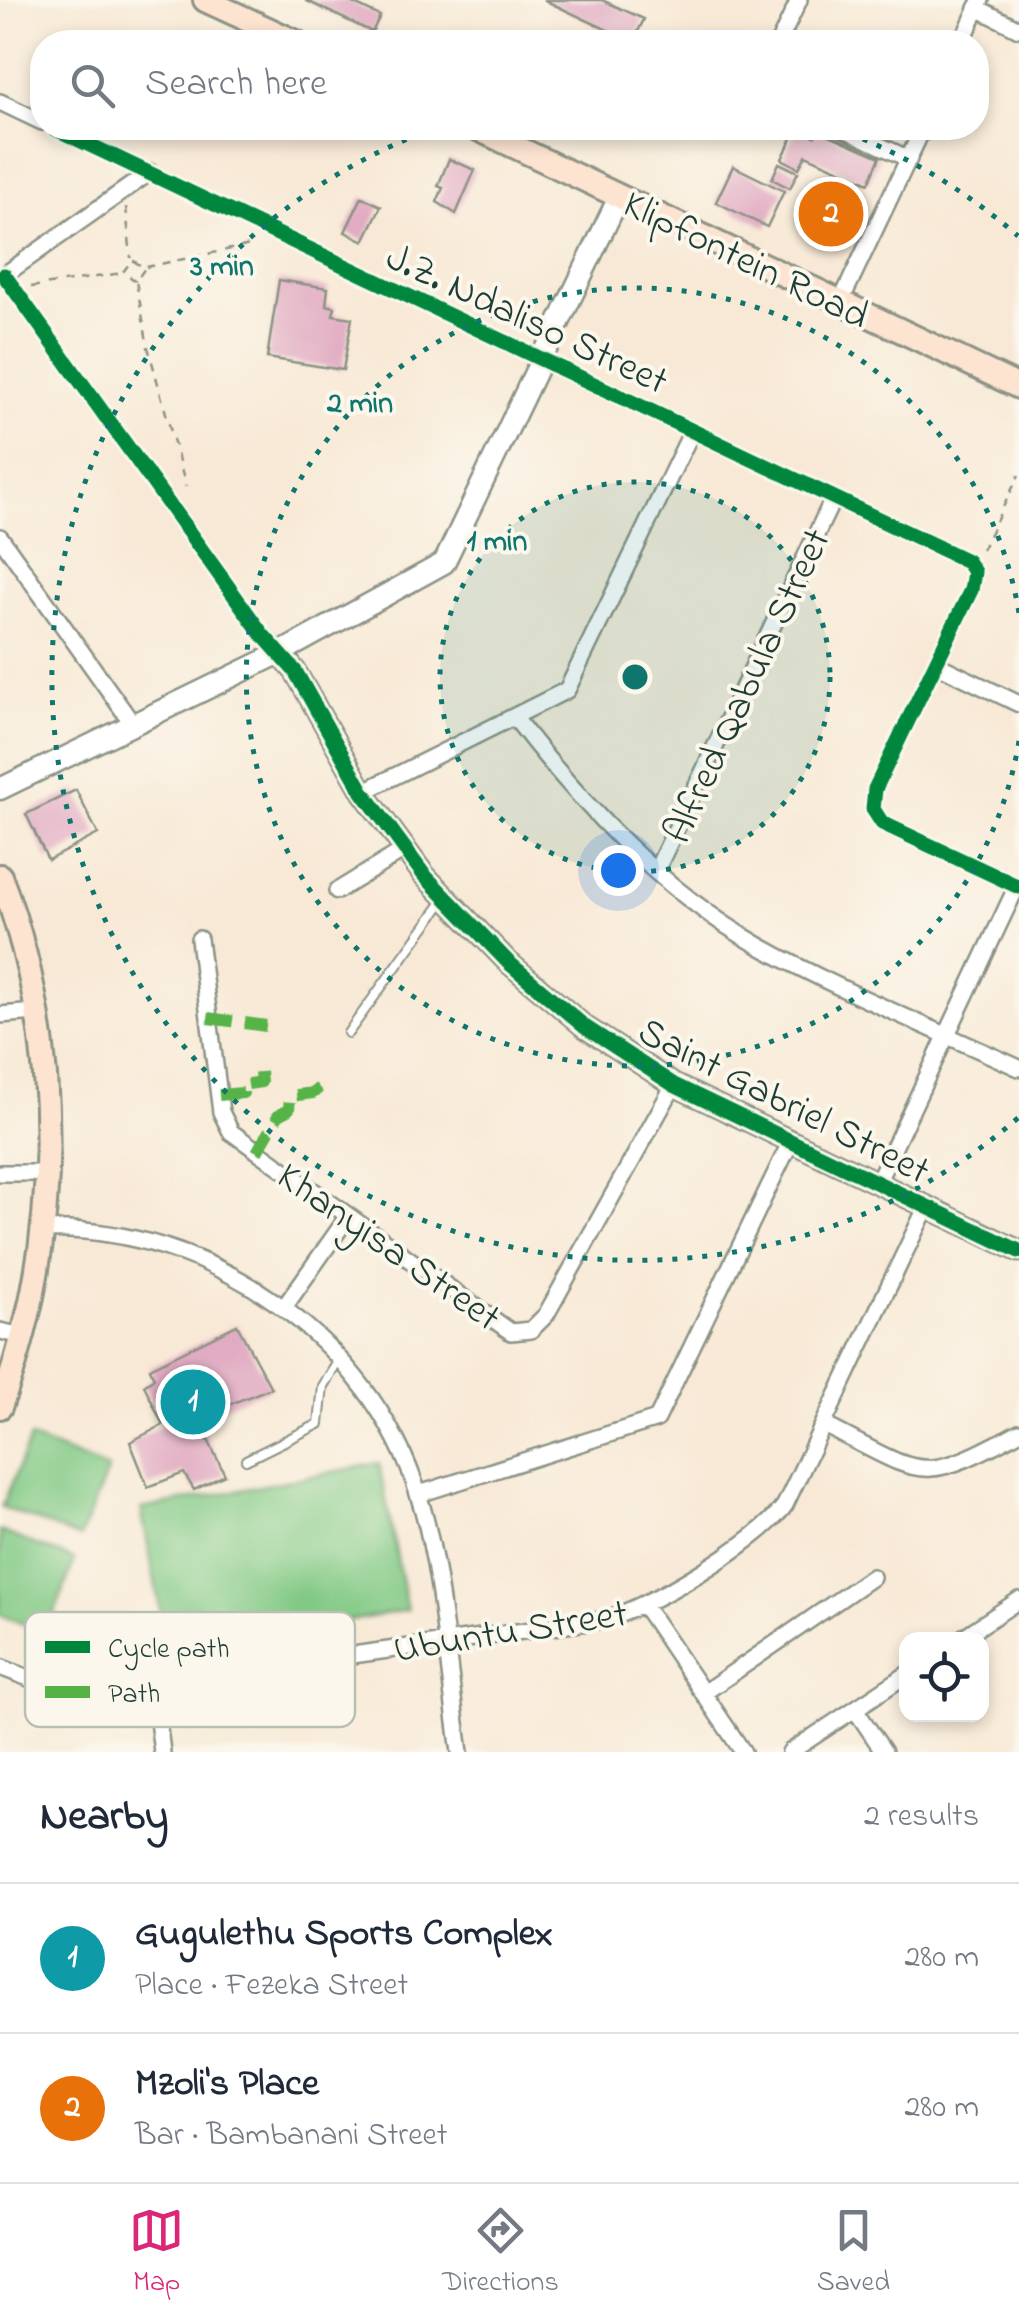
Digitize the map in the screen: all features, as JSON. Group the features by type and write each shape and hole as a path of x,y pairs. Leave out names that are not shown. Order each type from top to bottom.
{"main road":[{"path":"206,0 270,30"},
{"name":"Klipfontein Road","path":"501,140 1019,387"},
{"path":"0,876 36,1012 46,1092 42,1230 12,1334 0,1407"}],"street":[{"path":"784,30 798,0"},
{"path":"967,30 979,4 1019,28"},
{"path":"0,102 30,116"},
{"name":"J.Z. Ndaliso Street","path":"80,140 962,558 972,567 971,590 936,664"},
{"path":"868,140 908,159"},
{"path":"840,303 917,140"},
{"path":"150,172 2,276 262,634 280,653"},
{"path":"0,790 280,653 444,563 619,197"},
{"path":"363,792 557,698 572,685 692,431"},
{"name":"Alfred Qabula Street","path":"656,870 834,499"},
{"path":"0,537 132,724"},
{"name":"Saint Gabriel Street","path":"280,653 296,671 363,792 404,850 445,899 508,962 585,1027 674,1086 1019,1251"},
{"path":"878,1183 1018,886 882,822 875,814 875,789 936,664 1019,704"},
{"path":"515,718 570,788 656,870 756,944 1019,1068"},
{"path":"336,891 404,850"},
{"name":"Khanyisa Street","path":"199,939 224,1122 231,1132 512,1332 532,1330 546,1314 674,1086"},
{"path":"0,1015 36,1012"},
{"path":"419,1494 658,1419 790,1143"},
{"path":"0,1173 46,1173"},
{"name":"Ubuntu Street","path":"355,1655 602,1620 646,1607 778,1514 926,1208"},
{"path":"285,1306 347,1218"},
{"path":"42,1230 80,1231 187,1255 285,1306 339,1360 387,1426 419,1494 460,1752"},
{"path":"824,1424 900,1463 927,1471 959,1464 1019,1432"},
{"path":"705,1692 872,1577"},
{"path":"972,1632 1019,1600"},
{"path":"646,1607 743,1752"},
{"name":"Ubuntu Street","path":"0,1667 25,1676"},
{"path":"790,1752 899,1680"},
{"path":"855,1709 884,1752"},
{"path":"159,1727 162,1752"}],"lane":[{"path":"348,1033 445,899"},
{"path":"246,1460 319,1424 323,1386 339,1360"}],"path":[{"path":"124,272 132,260 125,201"},
{"path":"186,486 148,347 136,281 144,268 258,243 261,237"},
{"path":"132,260 144,268"},
{"path":"25,288 124,272 136,281"},
{"path":"982,550 1019,475"}],"green space":[{"path":"30,1438 108,1469 80,1538 2,1507"},
{"path":"379,1463 407,1610 355,1620 355,1612 161,1612 141,1509"},
{"path":"0,1531 75,1560 55,1612 25,1612 25,1625 0,1615"}],"building":[{"path":"305,0 346,0 380,16 373,30"},
{"path":"544,0 602,0 644,19 639,30 608,30"},
{"path":"791,140 841,140 880,157 869,183 806,155 799,168 782,159"},
{"path":"449,159 475,170 456,214 437,202 443,188 438,186"},
{"path":"779,163 798,172 790,188 772,179"},
{"path":"733,166 784,191 767,227 716,202"},
{"path":"362,197 381,206 364,241 345,232"},
{"path":"279,280 328,288 326,305 335,307 333,315 352,318 343,370 267,358"},
{"path":"76,790 98,834 48,860 26,814"},
{"path":"237,1325 271,1388 197,1417 225,1475 194,1490 184,1473 148,1487 130,1442 163,1425 144,1385 154,1378 150,1368"}],"marked path":[{"path":"208,1018 266,1026"},
{"path":"219,1095 243,1093 243,1085 261,1082 260,1072"},
{"path":"257,1152 278,1116 289,1109 290,1096 313,1093 327,1081"}],"cycle path":[{"path":"79,140 967,561 974,572 971,590 875,789 873,809 882,823 1019,887"},
{"path":"4,275 262,634 295,671 363,792 424,875 508,962 585,1027 674,1085 1019,1251"}],"place":[{"name":"Mzoli's Place","path":"831,214"},
{"name":"Gugulethu Sports Complex","path":"193,1402"}]}
